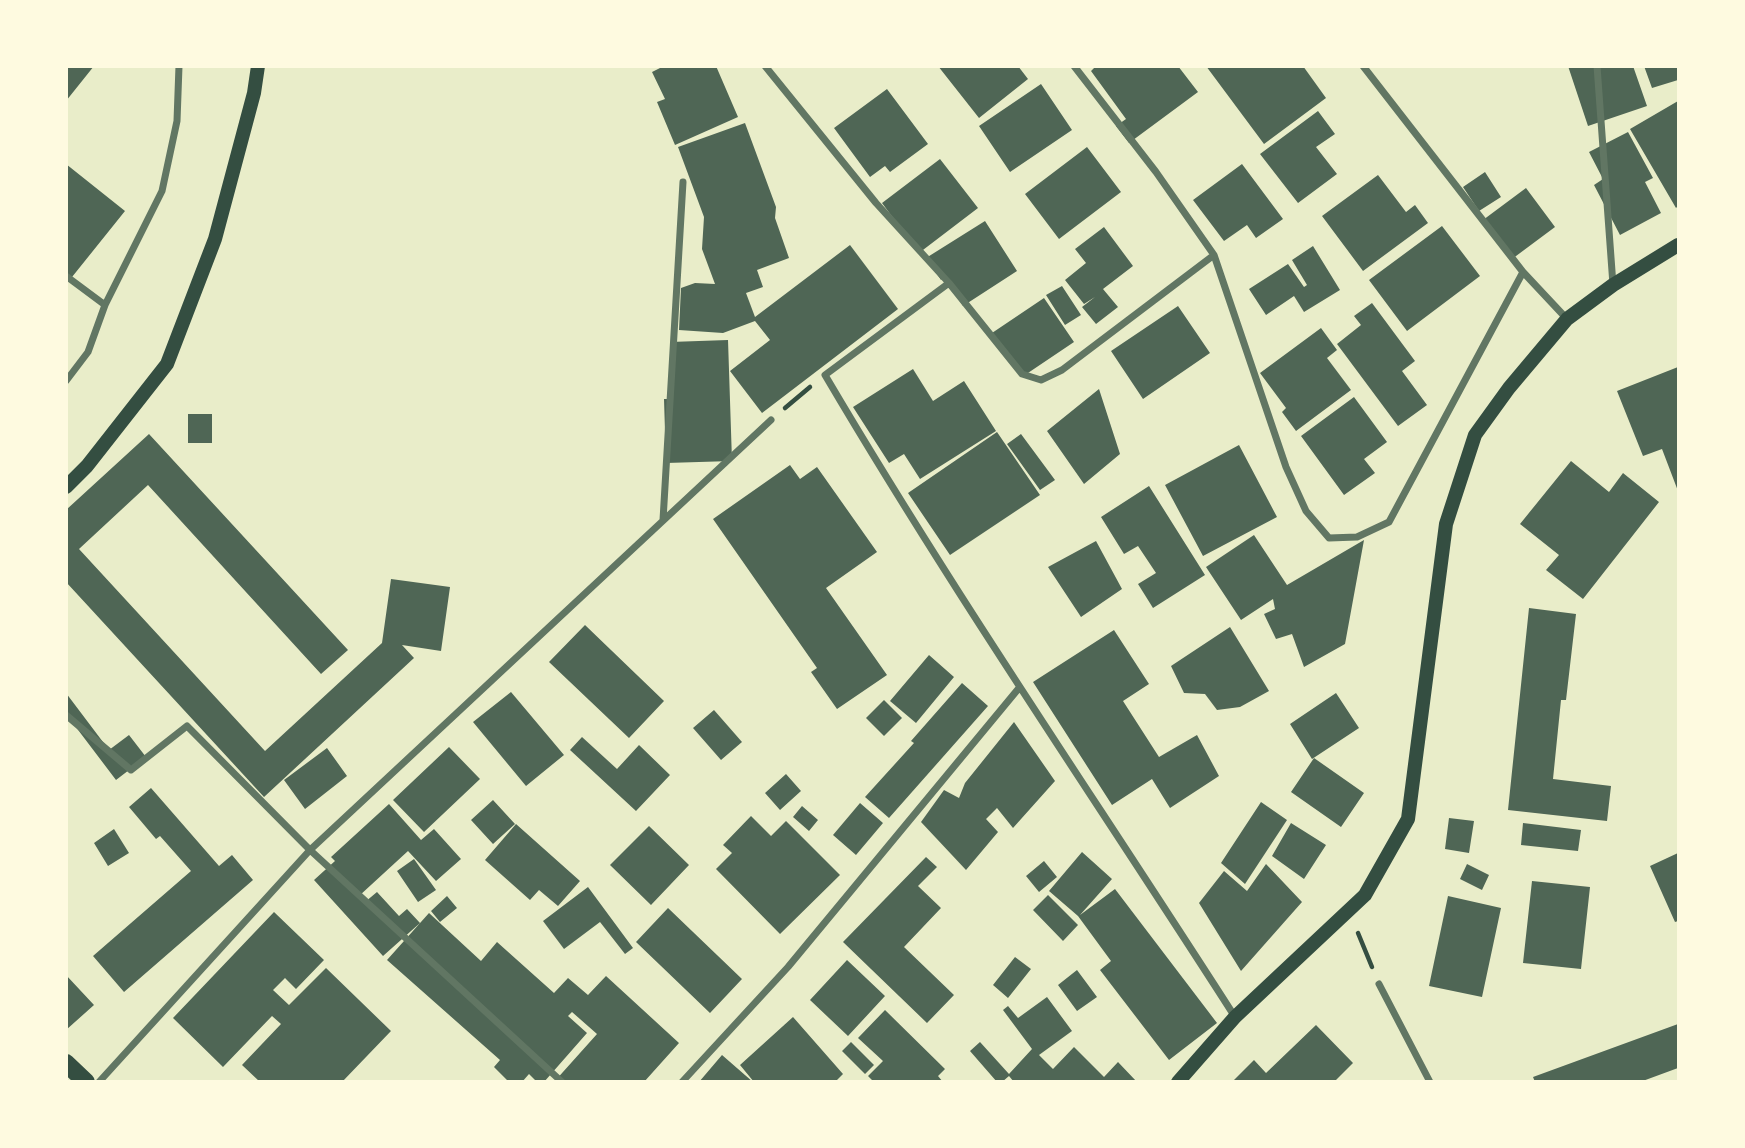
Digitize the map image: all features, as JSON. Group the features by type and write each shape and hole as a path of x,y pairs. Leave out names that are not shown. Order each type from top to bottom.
{"main road":[{"path":"66,486 87,466 167,365 215,239 254,93 258,66"},
{"path":"1178,1082 1235,1017 1364,895 1408,819 1446,524 1475,435 1567,319 1613,285 1678,245"},
{"path":"66,1063 86,1082"}],"street":[{"path":"66,381 89,352 105,304 162,191 177,121 179,66"},
{"path":"765,66 876,203 949,284 1022,374 1041,380 1062,370 1214,255"},
{"path":"1074,66 1156,172 1214,255 1286,467 1306,511 1329,538 1357,537 1389,522 1523,272"},
{"path":"1363,66 1523,272 1567,319"},
{"path":"1597,66 1613,285"},
{"path":"663,520 683,182"},
{"path":"66,276 105,304"},
{"path":"949,284 825,375 1019,688 1086,785 1235,1017"},
{"path":"99,1082 310,850 771,420"},
{"path":"682,1082 788,967 1019,688"},
{"path":"66,715 131,770 187,726 310,850 562,1082"},
{"path":"1379,984 1430,1082"}],"path":[{"path":"771,420 825,375"},
{"path":"1349,911 1379,984"}],"building":[{"path":"66,66 94,66 66,101"},
{"path":"664,66 716,66 738,117 675,145 657,102 665,99 652,72"},
{"path":"938,66 1018,66 1028,79 979,118"},
{"path":"1096,66 1178,66 1198,92 1129,143 1116,126 1126,119 1091,71"},
{"path":"1206,66 1303,66 1326,98 1264,144"},
{"path":"1568,66 1633,66 1647,106 1588,126"},
{"path":"1644,66 1678,66 1678,80 1652,88"},
{"path":"1041,84 1072,130 1010,172 979,126"},
{"path":"887,89 928,144 890,172 885,166 870,177 834,128"},
{"path":"1678,101 1678,206 1676,208 1630,129"},
{"path":"1318,111 1335,134 1316,147 1337,174 1298,203 1260,154"},
{"path":"745,123 776,207 775,218 789,258 757,270 763,287 746,293 755,317 850,245 898,309 762,413 730,371 770,340 755,321 723,333 679,330 681,288 695,283 715,284 702,249 704,217 678,147"},
{"path":"1628,132 1653,178 1645,182 1661,213 1620,235 1594,185 1603,179 1589,152"},
{"path":"1087,147 1121,192 1059,239 1025,194"},
{"path":"940,159 978,208 919,253 882,203"},
{"path":"66,164 125,211 68,282 66,281"},
{"path":"1242,164 1283,219 1256,238 1247,225 1224,241 1193,200"},
{"path":"1485,172 1501,197 1479,211 1463,187"},
{"path":"1378,175 1406,212 1415,205 1428,223 1363,271 1322,216"},
{"path":"1526,188 1555,227 1512,259 1483,220"},
{"path":"985,221 1017,271 963,306 944,277 941,280 926,258"},
{"path":"1442,226 1480,276 1407,331 1369,280"},
{"path":"1104,227 1133,266 1103,289 1118,307 1096,324 1082,307 1095,297 1084,304 1065,280 1086,263 1075,249"},
{"path":"1313,246 1340,290 1304,312 1294,296 1266,315 1249,289 1288,264 1304,287 1307,285 1292,260"},
{"path":"1062,286 1081,315 1065,325 1046,295"},
{"path":"1044,298 1074,342 1022,377 992,333"},
{"path":"1372,303 1415,361 1402,371 1427,405 1398,426 1337,344 1361,325 1354,316"},
{"path":"1178,306 1210,353 1143,399 1111,351"},
{"path":"1321,328 1337,350 1327,358 1351,390 1296,431 1282,412 1286,408 1260,373"},
{"path":"728,340 732,461 666,463 664,399 672,399 670,342"},
{"path":"1678,367 1678,491 1662,449 1643,456 1617,391"},
{"path":"913,369 933,401 964,381 996,431 920,479 904,454 889,463 853,407"},
{"path":"1099,389 1120,454 1084,484 1047,431"},
{"path":"1354,397 1387,442 1364,459 1375,473 1344,495 1301,436"},
{"path":"188,414 212,414 212,443 188,443"},
{"path":"997,432 1040,495 950,555 908,493"},
{"path":"149,434 348,650 321,674 148,485 79,549 265,751 382,643 391,579 450,587 441,651 402,645 414,658 264,797 66,582 66,510"},
{"path":"1021,434 1055,480 1040,490 1007,444"},
{"path":"1239,445 1277,517 1203,556 1165,485"},
{"path":"1571,461 1609,492 1623,473 1659,502 1583,599 1546,570 1559,555 1520,524"},
{"path":"790,465 800,479 817,467 877,552 826,588 887,675 837,709 811,672 817,668 713,519"},
{"path":"1149,486 1205,575 1153,608 1138,584 1156,573 1138,546 1124,554 1101,517"},
{"path":"1254,535 1287,585 1364,540 1345,644 1304,667 1292,634 1276,639 1264,614 1275,609 1273,599 1241,620 1206,567"},
{"path":"1096,541 1122,589 1081,617 1048,567"},
{"path":"1529,608 1576,614 1566,700 1561,700 1553,779 1611,786 1607,821 1508,810"},
{"path":"585,625 664,701 629,738 549,662"},
{"path":"1230,627 1269,691 1240,707 1217,710 1205,694 1184,693 1171,666"},
{"path":"1114,630 1149,684 1123,701 1159,757 1197,735 1219,776 1170,808 1152,779 1112,805 1033,682"},
{"path":"929,655 954,677 916,723 890,701"},
{"path":"962,683 988,706 889,818 865,797 914,743 911,741"},
{"path":"511,692 564,755 526,786 473,722"},
{"path":"66,693 109,750 129,735 146,757 116,780 66,714"},
{"path":"1336,693 1359,728 1312,759 1290,724"},
{"path":"884,700 902,718 884,736 866,718"},
{"path":"714,710 742,742 721,760 693,728"},
{"path":"1014,722 1055,781 1013,828 997,808 986,819 998,832 966,870 921,822 944,790 959,798 965,783"},
{"path":"582,737 617,769 639,745 670,775 636,811 570,750"},
{"path":"449,747 480,779 424,832 393,800"},
{"path":"327,748 347,776 305,809 284,780"},
{"path":"1314,758 1364,793 1341,827 1291,792"},
{"path":"786,774 801,791 780,810 765,793"},
{"path":"151,788 219,866 232,855 253,880 124,992 93,956 191,871 160,836 156,839 129,807"},
{"path":"493,800 515,824 493,844 471,820"},
{"path":"1261,802 1287,820 1245,884 1221,863"},
{"path":"860,803 883,823 856,855 833,835"},
{"path":"389,804 421,840 434,829 461,859 436,881 408,851 359,896 365,902 377,892 399,916 407,909 420,923 383,956 314,880 335,861 331,857"},
{"path":"802,806 818,820 809,831 793,817"},
{"path":"751,816 771,836 786,821 840,875 780,934 716,869 732,853 723,845"},
{"path":"1449,818 1474,821 1469,853 1445,849"},
{"path":"1291,823 1326,845 1304,879 1272,856"},
{"path":"1523,823 1581,830 1578,851 1521,845"},
{"path":"516,824 580,881 558,906 539,890 530,900 485,860"},
{"path":"649,826 689,865 651,905 610,865"},
{"path":"114,829 129,853 108,866 94,843"},
{"path":"1082,852 1112,879 1080,915 1115,889 1217,1023 1169,1060 1100,970 1111,961 1078,916 1049,891"},
{"path":"1678,853 1678,921 1675,922 1650,866"},
{"path":"926,857 937,867 918,886 941,908 904,947 954,995 927,1023 843,942"},
{"path":"414,859 436,890 418,902 397,871"},
{"path":"1044,861 1057,877 1039,892 1026,876"},
{"path":"1266,864 1302,902 1241,971 1199,903 1224,871 1247,891"},
{"path":"1467,864 1489,875 1482,890 1460,879"},
{"path":"1532,881 1590,887 1581,969 1523,963"},
{"path":"588,887 633,948 625,954 600,922 564,949 543,921"},
{"path":"1048,895 1078,925 1063,941 1033,910"},
{"path":"447,896 457,908 440,922 431,911"},
{"path":"1448,896 1501,908 1482,997 1429,986"},
{"path":"668,908 742,979 710,1013 636,942"},
{"path":"274,912 324,960 296,989 285,978 273,990 289,1005 326,968 391,1031 342,1082 260,1082 242,1065 281,1024 272,1016 223,1067 173,1018"},
{"path":"429,913 481,961 497,942 554,993 568,978 588,995 606,976 679,1043 644,1082 554,1082 597,1034 572,1012 568,1016 587,1033 544,1082 537,1082 529,1074 522,1082 509,1082 494,1067 500,1060 387,960"},
{"path":"1015,957 1031,969 1008,998 993,985"},
{"path":"847,960 885,996 848,1036 810,1000"},
{"path":"1077,970 1097,997 1077,1011 1058,985"},
{"path":"66,975 94,1005 66,1030"},
{"path":"1047,997 1072,1031 1039,1055 1053,1069 1074,1047 1104,1077 1118,1062 1137,1082 1014,1082 1009,1076 1002,1082 997,1082 970,1051 980,1042 1009,1074 1032,1049 1003,1010 1008,1006 1018,1018"},
{"path":"885,1010 945,1069 938,1076 943,1082 874,1082 868,1076 883,1061 858,1038"},
{"path":"793,1017 843,1074 835,1082 754,1082 740,1065"},
{"path":"1678,1024 1678,1068 1640,1082 1535,1082 1533,1077"},
{"path":"1316,1025 1353,1063 1334,1082 1232,1082 1254,1060 1266,1073"},
{"path":"851,1042 874,1065 865,1074 842,1051"},
{"path":"722,1055 753,1082 699,1082"}]}
